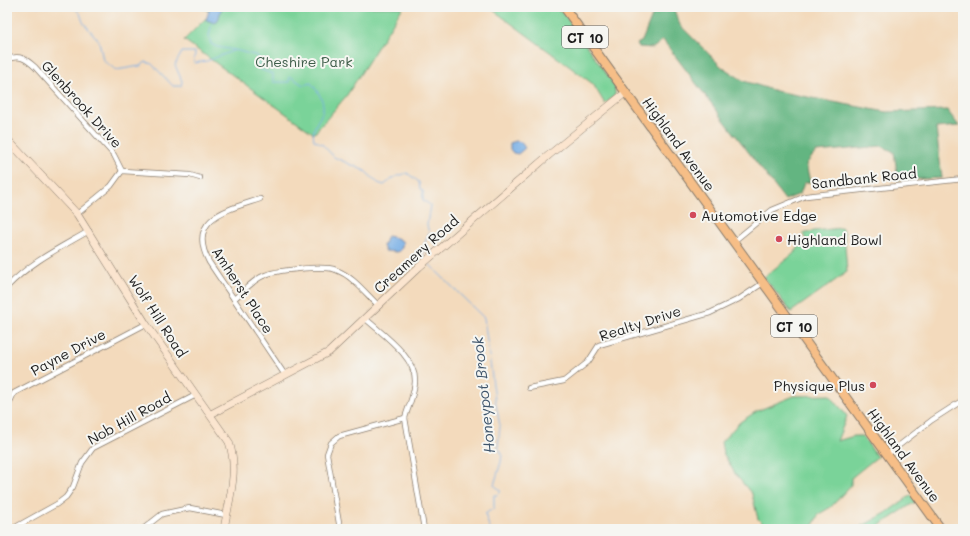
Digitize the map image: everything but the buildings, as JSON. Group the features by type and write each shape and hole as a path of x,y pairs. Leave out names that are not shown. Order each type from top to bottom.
{"highway":[{"name":"Highland Avenue","path":"564,7 941,529"}],"street":[{"name":"Glenbrook Drive","path":"7,59 16,56 25,57 114,155 122,171"},
{"name":"Creamery Road","path":"211,414 329,352 366,319 422,264 543,160 626,93"},
{"name":"Wolf Hill Road","path":"7,139 77,214 146,324 211,414 229,442 233,455 234,474 224,529"},
{"path":"77,214 111,186 122,171 190,175 200,178"},
{"name":"Sandbank Road","path":"733,242 772,210 806,196 963,179"},
{"name":"Amherst Place","path":"260,199 224,211 204,227 201,236 203,251 285,375"},
{"path":"7,287 21,272 38,260 89,231"},
{"path":"234,299 261,276 273,272 318,268 336,269 353,281 379,306"},
{"name":"Realty Drive","path":"529,388 564,382 588,362 599,345 710,313 739,299 763,283"},
{"path":"366,319 406,357 412,368 415,381 406,418 424,529"},
{"name":"Payne Drive","path":"7,408 14,393 146,324"},
{"name":"Nob Hill Road","path":"12,529 57,504 66,497 73,488 82,462 93,448 196,394"},
{"path":"888,454 932,420 963,400"},
{"path":"340,529 327,454 331,443 339,436 406,418"},
{"path":"143,529 162,514 190,508 226,515"}],"green space":[{"name":"Cheshire Park","path":"202,7 403,7 347,95 314,134 184,40 211,13"},
{"path":"489,7 559,7 615,86 615,95 605,104 593,84"},
{"path":"660,7 667,7 674,10 680,25 722,67 744,81 776,91 886,112 947,110 959,126 936,128 942,178 898,180 894,152 882,146 816,152 806,164 810,182 804,183 800,194 785,200 663,40 653,48 639,47 637,44 642,41 652,16"},
{"path":"841,228 844,231 847,272 791,312 764,277 792,255 806,240 803,234 814,231"},
{"path":"830,395 847,416 837,441 854,436 863,436 877,457 851,478 851,485 831,507 819,514 811,529 768,529 758,519 752,494 736,475 723,453 721,442 740,422 757,411 794,396"},
{"path":"911,495 915,502 874,529 857,529 886,513"}],"water":[{"path":"210,7 222,7 218,21 215,23 206,20"},
{"path":"516,141 521,142 525,148 518,154 513,153 510,149 510,143"},
{"path":"387,236 397,238 403,242 401,250 397,252 385,251 383,246"}],"waterway":[{"name":"Honeypot Brook","path":"73,7 80,13 83,22 99,41 103,60 116,70 140,66 146,62 152,64 173,86 181,86 182,81 175,65 182,52 195,52 194,63 207,61 235,50 258,56 259,69 273,74 273,82 289,82 290,76 303,85 311,83 323,102 323,109 315,126 314,140 322,144 334,157 365,171 378,183 384,185 395,177 407,173 419,182 420,189 423,191 423,200 430,205 427,225 429,233 424,245 423,257 425,259"},
{"path":"212,23 209,36 211,44 217,47 234,50"},
{"name":"Honeypot Brook","path":"428,263 484,318 500,426 498,447 502,454 494,485 500,490 500,493 498,495 494,495 494,508 485,514 490,529"}],"place":[{"name":"Automotive Edge","path":"693,215"},
{"name":"Highland Bowl","path":"779,239"},
{"name":"Physique Plus","path":"873,385"}]}
